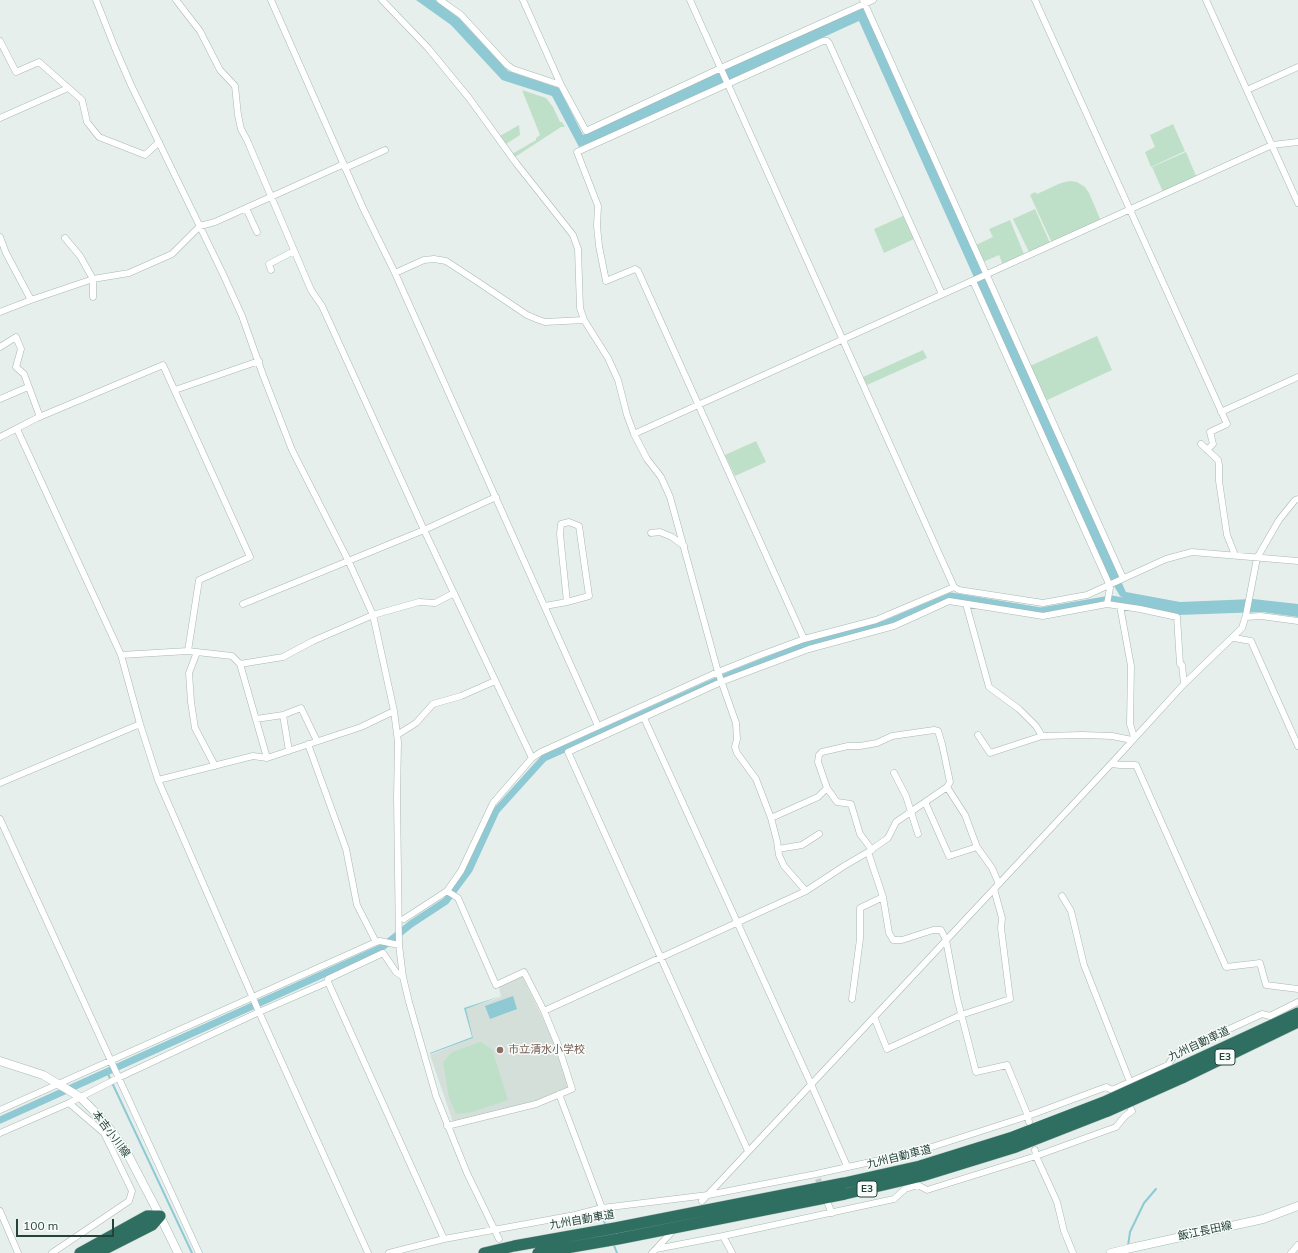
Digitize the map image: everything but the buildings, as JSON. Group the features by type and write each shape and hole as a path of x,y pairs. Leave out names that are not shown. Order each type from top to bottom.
{"highway":[{"name":"九州自動車道","path":"484,1253 578,1234 617,1233 845,1194 922,1176 1016,1147 1267,1032 1298,1013"},
{"name":"九州自動車道","path":"1267,1032 1298,1022"},
{"path":"80,1253 147,1216 160,1216"},
{"path":"97,1253 152,1225 160,1216"},
{"name":"九州自動車道","path":"538,1253 579,1246 617,1233"}],"main road":[{"name":"本吉小川線","path":"0,1060 43,1075 59,1084 80,1097 106,1124 125,1149 178,1253"},
{"name":"飯江長田線","path":"1111,1253 1263,1219 1298,1206"}],"street":[{"path":"96,0 122,66 242,316 259,361 265,382 292,450 348,560 373,615 394,711 397,735 397,944 403,977 436,1096 447,1126 467,1173 500,1239"},
{"path":"176,0 200,31 220,70 235,86 241,129 311,290 322,306 424,530 532,758"},
{"path":"271,0 344,166 395,273 598,726"},
{"path":"382,0 428,48 460,87 516,163 573,235 578,249 580,308 584,320 608,358 618,380 627,415 634,434 647,458 661,477 670,497 718,672 736,723 737,738 735,747 756,779 771,818 779,855 784,866 806,891"},
{"path":"440,0 461,15 512,69 561,85"},
{"path":"523,0 561,85 586,131 864,2 873,0"},
{"path":"690,0 954,587 959,590 1043,603 1087,595 1166,558 1192,552 1298,561"},
{"path":"1035,0 1226,424 1210,432 1213,444 1207,450"},
{"path":"1206,0 1298,203"},
{"path":"864,2 1123,578"},
{"path":"804,639 638,271 635,269 606,281 598,233 598,206 577,152 823,40 826,41 829,43 942,294"},
{"path":"0,41 16,72 39,62 82,100 87,122 99,137 145,155 159,142"},
{"path":"1247,90 1298,67"},
{"path":"0,118 68,88"},
{"path":"634,434 942,294 1130,211 1272,145 1298,142"},
{"path":"0,312 93,279 129,273 172,254 200,226 215,222 344,166 385,150"},
{"path":"246,208 257,232"},
{"path":"0,237 6,253 31,300"},
{"path":"65,238 80,256 93,279 93,297"},
{"path":"271,270 269,264 294,251"},
{"path":"395,273 424,260 434,259 446,261 527,315 546,322 584,320"},
{"path":"973,281 1109,584 1107,604"},
{"path":"0,347 16,337 21,348 16,367 24,374 40,417"},
{"path":"175,390 259,361"},
{"path":"0,437 40,417 164,365 250,558 200,580 188,651"},
{"path":"1221,412 1298,377"},
{"path":"0,399 28,388"},
{"path":"17,429 121,655 140,724 158,780 368,1253"},
{"path":"1201,444 1218,460 1218,481 1227,535 1235,555"},
{"path":"243,604 424,530 496,497"},
{"path":"702,1201 1184,684 1234,638 1242,628 1246,616 1257,558 1279,520 1298,498"},
{"path":"545,606 567,602 589,596 579,526 569,522 561,524 560,534 567,602"},
{"path":"651,533 660,532 672,537 684,546"},
{"path":"404,919 447,892 461,871 493,803 532,758 598,726 718,672 804,639 882,618 954,587"},
{"path":"240,664 283,657 313,641 373,615 419,602 435,603 454,593"},
{"path":"748,1151 568,752 722,682 809,649 888,628 949,601 1043,616 1107,604 1177,617 1180,664 1182,665 1184,684"},
{"path":"966,604 989,687 1019,709 1036,726 1042,736"},
{"path":"1120,606 1131,666 1130,724 1133,739"},
{"path":"1246,616 1261,616 1298,621"},
{"path":"1234,638 1251,641 1298,746"},
{"path":"121,655 188,651 232,656 240,664 268,758"},
{"path":"197,652 189,673 195,728 215,766"},
{"path":"397,735 416,723 433,704 461,696 495,681"},
{"path":"256,719 283,715 301,708 317,741"},
{"path":"158,780 252,756 268,758 361,727 394,711"},
{"path":"283,715 289,751"},
{"path":"644,718 847,1166"},
{"path":"0,783 140,724"},
{"path":"544,1011 806,891 870,851 888,838 896,822 947,788 950,782 950,777 938,732 934,730 892,736 877,743 860,746 848,746 822,752 819,755 818,762 827,788 837,802 851,804 860,834 870,851 883,897 889,933 894,940 902,940 933,930 941,930 946,940 961,1015 976,1072 1007,1066 1028,1119"},
{"path":"978,735 990,753 1042,736 1083,735 1112,736 1133,739"},
{"path":"308,744 346,849 357,905 376,942"},
{"path":"1111,764 1136,764 1226,967 1260,963 1266,985 1298,989"},
{"path":"894,773 902,787 918,834"},
{"path":"771,818 818,797 827,788"},
{"path":"947,788 965,815 977,847 992,868 999,884"},
{"path":"925,802 949,856 977,847"},
{"path":"0,819 110,1062 199,1253"},
{"path":"778,849 802,845 819,834"},
{"path":"874,1017 888,1049 961,1015 1010,999 1001,928 1002,918 994,889"},
{"path":"447,892 458,898 496,985 524,972 544,1011 558,1045 572,1089 536,1104 447,1126"},
{"path":"1062,896 1071,911 1084,964 1130,1082"},
{"path":"852,999 860,939 860,908 883,897"},
{"path":"0,1110 380,940 397,944"},
{"path":"0,1133 69,1103 118,1078 328,982 328,979 383,953 396,972 403,977"},
{"path":"328,982 444,1239"},
{"path":"389,1253 444,1239 575,1215 602,1208 708,1195 817,1176 847,1166 916,1152 1028,1119 1106,1086 1112,1090 1121,1087 1168,1065 1175,1054 1262,1014 1270,1016 1298,1002"},
{"path":"654,1251 894,1199 905,1190 918,1185 927,1190 1116,1127 1125,1116 1132,1111 1121,1087"},
{"path":"559,1094 602,1208"},
{"path":"52,1253 129,1201 132,1192 104,1133 69,1103"},
{"path":"1036,1153 1057,1202 1064,1231 1072,1253"},
{"path":"828,1204 832,1213"},
{"path":"0,1211 18,1253"},
{"path":"654,1251 670,1234"},
{"path":"723,1236 732,1253"},
{"path":"1291,1253 1298,1245"}],"shaded area":[{"name":"市立清水小学校","path":"522,976 556,1045 568,1086 567,1088 536,1102 453,1122 430,1055 473,1038 466,1009 501,997 499,987"}],"green space":[{"path":"522,90 546,98 553,107 560,122 562,122 565,127 561,127 515,157 512,154 536,140 536,138 540,135"},
{"path":"1173,124 1185,151 1151,167 1145,152 1155,147 1150,135"},
{"path":"519,125 520,135 506,144 500,136"},
{"path":"1186,152 1196,176 1163,192 1152,167"},
{"path":"1070,181 1077,182 1085,187 1101,221 1052,243 1030,195 1035,192 1037,194 1061,183"},
{"path":"1035,209 1050,243 1029,252 1013,219"},
{"path":"903,216 914,239 884,253 874,229"},
{"path":"1010,220 1024,254 1003,265 999,255 983,262 976,245 993,237 989,229"},
{"path":"1097,336 1112,370 1045,401 1030,366"},
{"path":"923,350 927,358 867,385 863,377"},
{"path":"756,441 766,462 735,476 725,455"},
{"path":"480,1042 492,1049 508,1100 473,1112 456,1114 449,1098 443,1062 452,1052"}],"water":[{"path":"416,0 435,0 459,18 508,71 559,88 583,135 793,38 864,8 1126,592 1180,602 1253,599 1298,604 1298,617 1262,612 1178,615 1133,606 1133,600 1120,596 1108,576 859,21 579,147 552,96 502,80 451,25"},
{"path":"501,996 466,1009 473,1038 430,1054 472,1037 464,1008"},
{"path":"513,996 517,1009 490,1019 485,1006"}],"waterway":[{"path":"0,1120 381,948 411,924 446,901 469,870 496,811 544,758 732,674 808,644 885,624 951,596 1041,611 1111,599 1141,604"},
{"path":"107,1072 192,1253"},
{"path":"1128,1246 1130,1232 1144,1203 1156,1189"},
{"path":"597,1203 606,1226"},
{"path":"613,1243 617,1253"}],"tunnel":[{"path":"818,1179 822,1190"}],"place":[{"name":"市立清水小学校","path":"500,1050"}]}
